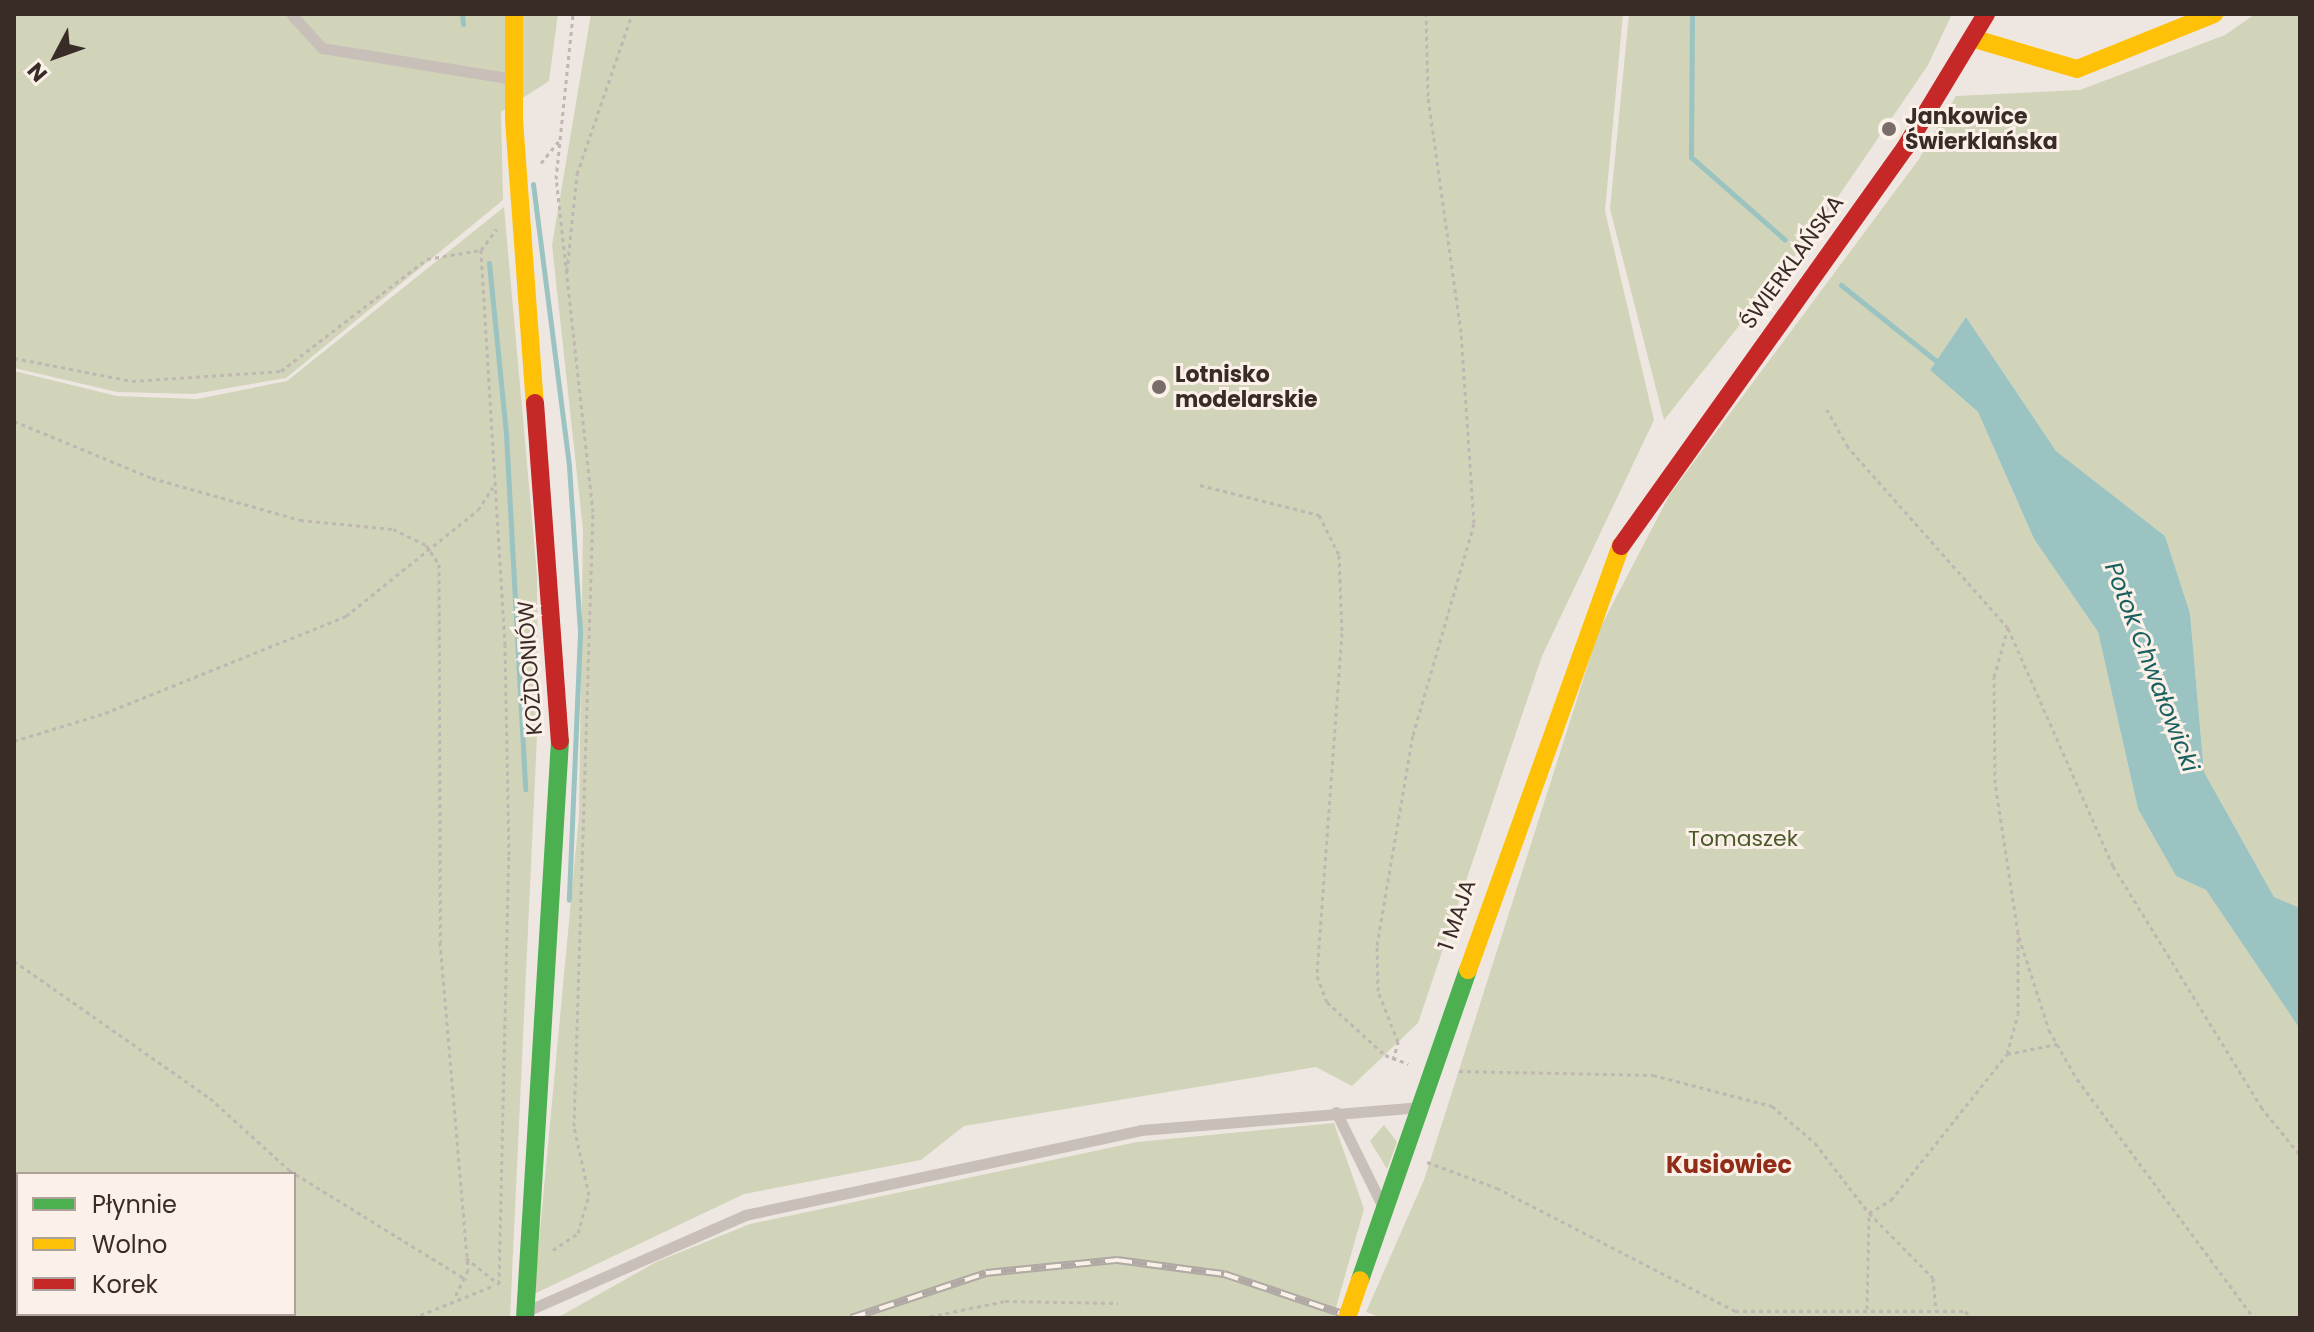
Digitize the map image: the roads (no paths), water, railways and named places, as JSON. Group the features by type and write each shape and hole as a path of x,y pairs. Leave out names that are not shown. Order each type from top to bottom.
{"street":[{"name":"KOŻDONIÓW","path":"514,14 514,79 560,746 525,1315"},
{"name":"ŚWIERKLAŃSKA","path":"1626,533 1975,39 1986,14"},
{"path":"1975,39 2077,69 2214,14"},
{"name":"1 MAJA","path":"1347,1318 1597,590 1626,533"}],"lane":[{"path":"291,14 322,48 514,79"},
{"path":"525,1315 745,1215 1141,1130 1418,1107"},
{"path":"1336,1112 1384,1209"}],"water":[{"path":"1966,317 2056,451 2165,536 2190,613 2204,772 2274,897 2300,908 2300,1029 2206,890 2176,876 2138,809 2098,632 2034,539 1978,412 1930,370"}],"waterway":[{"path":"462,14 463,24"},
{"name":"Potok Chwałowicki","path":"1692,14 1691,157 1785,240"},
{"path":"533,184 569,466 580,633 569,900"},
{"path":"489,263 506,434 525,789"},
{"name":"Potok Chwałowicki","path":"1841,285 1940,364"}],"railway":[{"path":"851,1318 986,1273 1117,1260 1224,1274 1355,1318"}],"place":[{"name":"Jankowice Świerklańska","path":"1889,129"},
{"name":"Lotnisko modelarskie","path":"1159,387"}],"district":[{"name":"Kusiowiec","path":"1729,1165"}],"park label":[{"name":"Tomaszek","path":"1743,839"}]}
